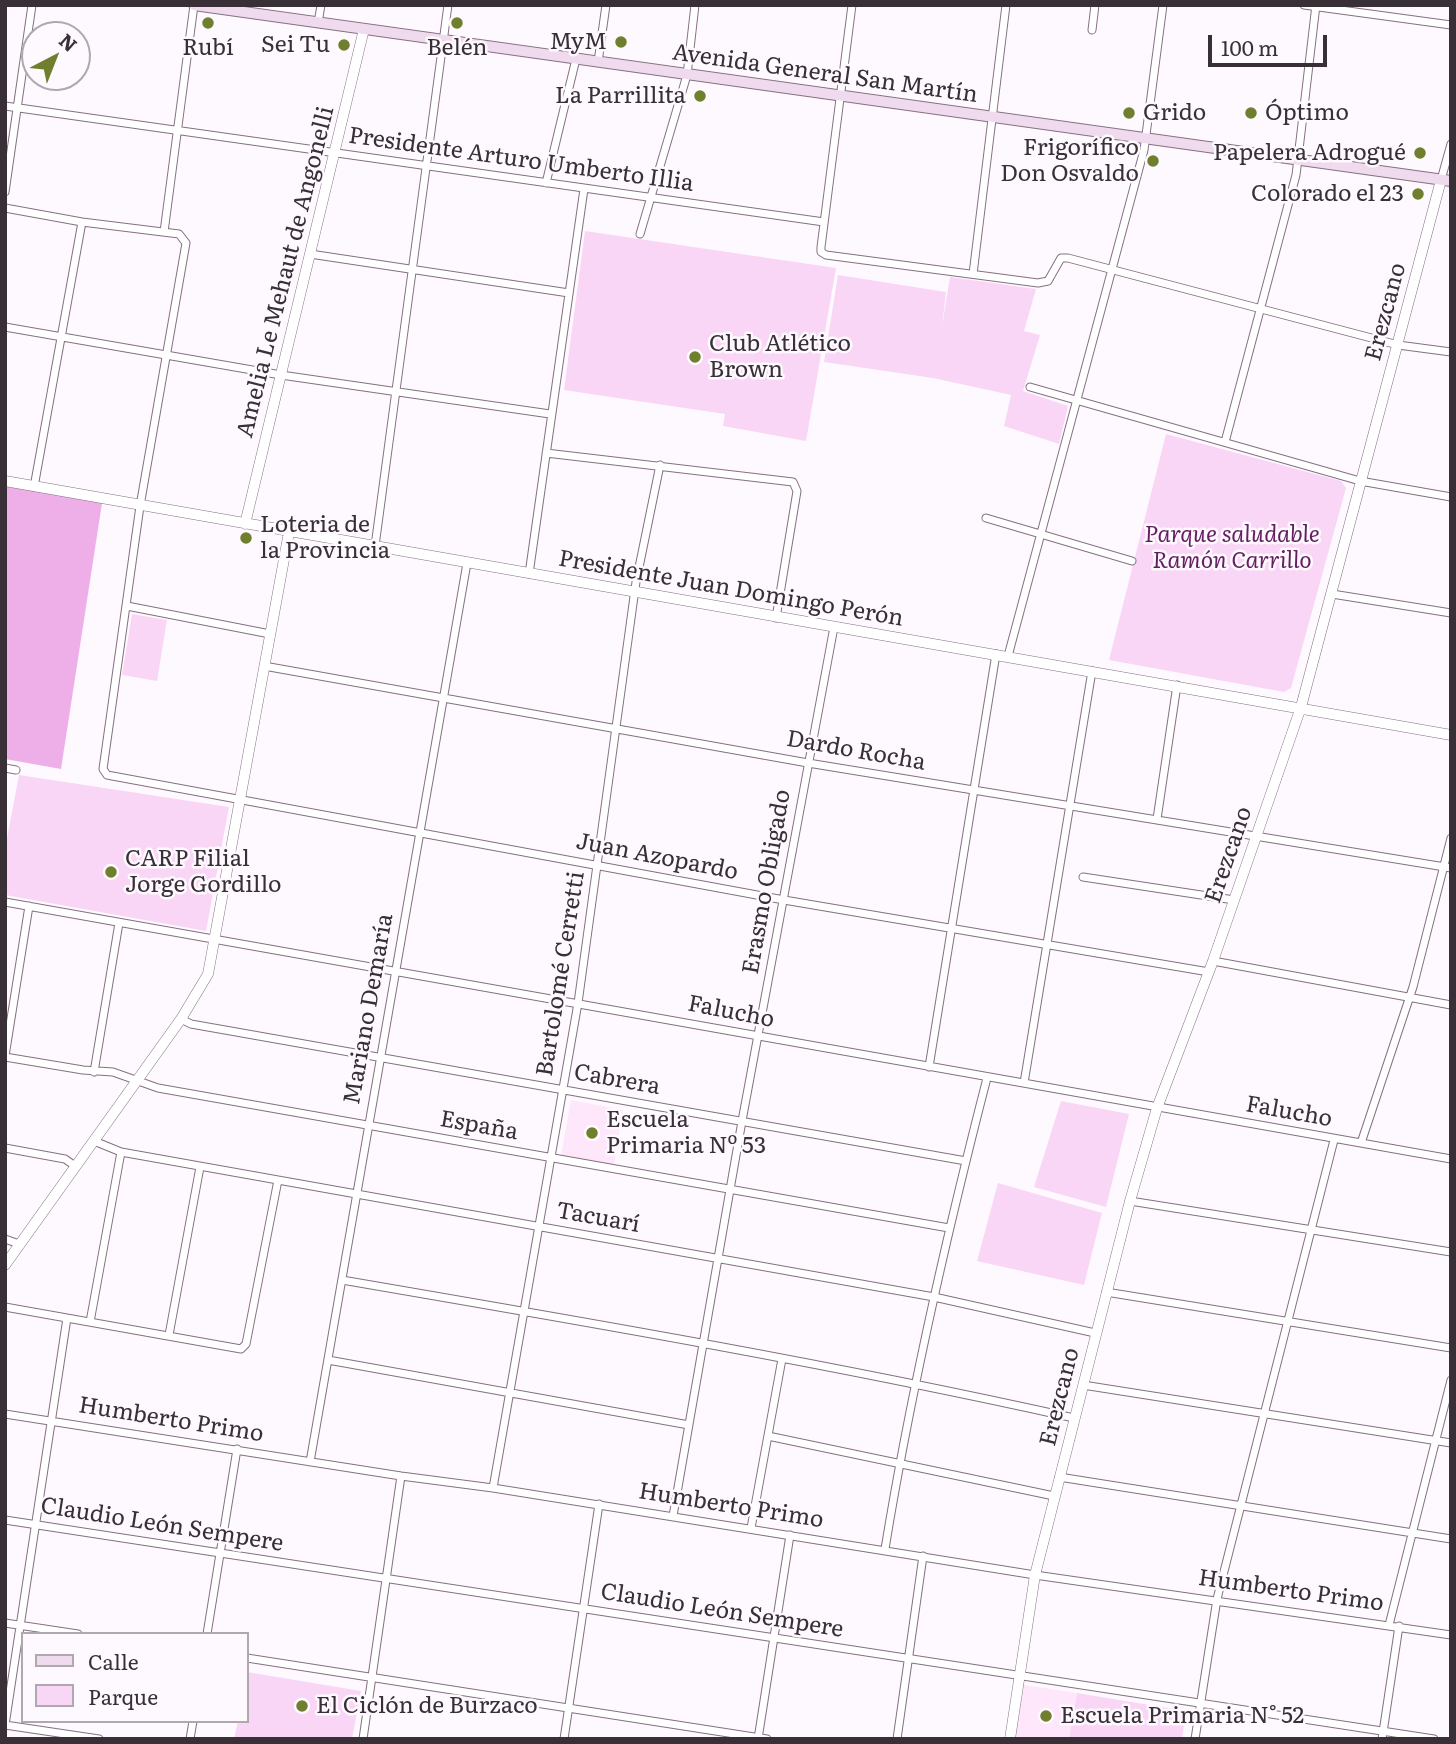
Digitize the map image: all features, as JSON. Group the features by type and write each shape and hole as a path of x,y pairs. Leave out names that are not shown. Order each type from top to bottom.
{"main road":[{"name":"Avenida General San Martín","path":"194,5 993,119 1446,180"}],"street":[{"path":"5,192 33,5"},
{"path":"164,232 194,5"},
{"path":"318,23 321,5"},
{"path":"375,547 448,5"},
{"path":"598,62 606,5"},
{"path":"640,234 687,75 695,5"},
{"path":"852,5 821,252 1043,283 1052,276 1061,258 1398,345 1451,352"},
{"path":"973,274 1006,5"},
{"path":"1092,30 1095,5"},
{"path":"1008,656 1146,139 1163,5"},
{"path":"1304,5 1451,25"},
{"path":"1225,442 1298,161 1315,6"},
{"name":"Amelia Le Mehaut de Angonelli","path":"245,524 364,29"},
{"path":"545,183 576,59"},
{"name":"Presidente Arturo Umberto Illia","path":"5,106 824,222"},
{"name":"Erezcano","path":"1010,1739 1035,1575 1130,1202 1157,1108 1211,966 1301,708 1360,481 1446,180 1451,144"},
{"path":"529,573 584,189"},
{"path":"5,208 184,237 186,243 140,506 127,606 270,634"},
{"path":"34,487 82,222"},
{"path":"310,254 569,293"},
{"path":"5,327 281,375 550,414"},
{"path":"1030,387 1360,481 1451,497"},
{"path":"547,453 796,484 776,618"},
{"name":"Bartolomé Cerretti","path":"493,1488 578,1003 636,592 660,465"},
{"name":"Presidente Juan Domingo Perón","path":"5,481 776,618 1177,685 1451,736"},
{"path":"986,518 1132,561"},
{"path":"5,1265 181,1019 208,975 289,532"},
{"name":"Mariano Demaría","path":"310,1462 467,563"},
{"path":"1332,594 1451,613"},
{"name":"Juan Azopardo","path":"127,606 103,769 107,775 1048,947 1211,966 1451,1005"},
{"name":"Erasmo Obligado","path":"673,1516 742,1121 834,627"},
{"path":"929,1067 996,654"},
{"name":"Dardo Rocha","path":"264,666 808,763 1157,818 1447,868"},
{"path":"1024,1083 1092,671"},
{"path":"1157,818 1177,685"},
{"path":"5,768 16,770"},
{"path":"1361,1143 1447,868 1451,838"},
{"path":"1083,877 1234,900"},
{"name":"Falucho","path":"5,902 1451,1159"},
{"path":"5,1056 29,906"},
{"path":"94,1072 119,923"},
{"name":"Cabrera","path":"181,1019 191,1024 381,1059 965,1161"},
{"name":"España","path":"5,1056 94,1072 113,1072 158,1087 948,1228"},
{"path":"885,1549 899,1464 948,1228 987,1078"},
{"path":"1195,1739 1217,1599 1309,1229 1334,1140"},
{"name":"Tacuarí","path":"94,1141 121,1152 934,1297 1095,1333"},
{"path":"5,1148 65,1159 75,1166"},
{"path":"90,1322 121,1152"},
{"path":"169,1335 200,1167"},
{"path":"5,1307 242,1349 246,1345 278,1180"},
{"path":"1130,1202 1451,1252"},
{"path":"5,1239 19,1244"},
{"path":"342,1280 915,1383 1074,1419"},
{"path":"1106,1292 1451,1348"},
{"path":"67,1318 5,1725 99,1739"},
{"path":"751,1528 782,1359"},
{"path":"328,1360 689,1425"},
{"path":"1389,1625 1451,1380"},
{"path":"1083,1385 1451,1443"},
{"name":"Humberto Primo","path":"5,1415 599,1504 1035,1575 1451,1634"},
{"path":"768,1436 1054,1496"},
{"path":"207,1632 237,1449"},
{"path":"363,1739 401,1476"},
{"path":"1059,1477 1451,1539"},
{"path":"564,1739 599,1504"},
{"name":"Claudio León Sempere","path":"5,1520 1200,1703 1382,1735 1434,1739"},
{"path":"758,1738 790,1535"},
{"path":"897,1739 923,1556"},
{"path":"5,1623 65,1632"},
{"path":"1382,1735 1399,1626"},
{"path":"248,1658 767,1739"}],"shaded area":[{"path":"5,486 102,503 61,769 5,759"},
{"name":"Escuela Primaria Nº 53","path":"571,1100 623,1110 614,1165 561,1156"},
{"name":"Escuela Primaria N° 52","path":"1024,1685 1077,1693 1069,1739 1015,1739"}],"green space":[{"name":"Club Atlético Brown","path":"585,231 836,268 806,441 723,426 725,414 564,390"},
{"path":"838,275 946,292 942,326 950,277 1036,289 1024,331 1040,335 1023,391 1068,406 1059,444 1004,426 1011,395 933,378 824,362"},
{"name":"Parque saludable Ramón Carrillo","path":"1166,434 1341,481 1346,488 1291,688 1284,692 1109,660"},
{"path":"132,614 167,620 157,681 122,675"},
{"name":"CARP Filial Jorge Gordillo","path":"19,775 229,807 206,931 5,895 5,849"},
{"path":"1061,1101 1129,1114 1106,1207 1034,1187"},
{"path":"998,1183 1102,1213 1084,1285 977,1261"},
{"name":"El Ciclón de Burzaco","path":"248,1672 361,1691 352,1739 234,1739 238,1723 248,1723"},
{"path":"1077,1693 1186,1711 1182,1739 1069,1739"}],"place":[{"name":"Rubí","path":"208,23"},
{"name":"Belén","path":"457,23"},
{"name":"MyM","path":"621,42"},
{"name":"Sei Tu","path":"344,45"},
{"name":"La Parrillita","path":"700,96"},
{"name":"Grido","path":"1129,113"},
{"name":"Óptimo","path":"1251,113"},
{"name":"Papelera Adrogué","path":"1420,153"},
{"name":"Frigorífico Don Osvaldo","path":"1153,161"},
{"name":"Colorado el 23","path":"1418,194"},
{"name":"Club Atlético Brown","path":"695,357"},
{"name":"Loteria de la Provincia","path":"246,538"},
{"name":"CARP Filial Jorge Gordillo","path":"111,872"},
{"name":"Escuela Primaria Nº 53","path":"592,1133"},
{"name":"El Ciclón de Burzaco","path":"302,1706"},
{"name":"Escuela Primaria N° 52","path":"1046,1716"}]}
